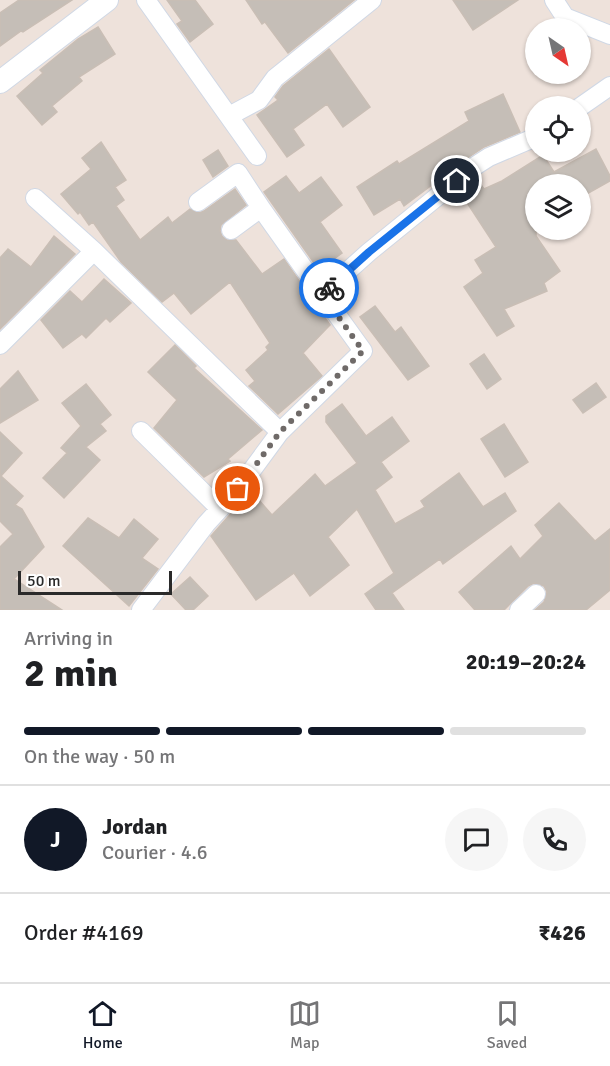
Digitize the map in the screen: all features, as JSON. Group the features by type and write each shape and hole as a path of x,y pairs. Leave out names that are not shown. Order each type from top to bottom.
{"street":[{"path":"0,82 107,0"},
{"path":"146,0 257,156"},
{"path":"229,116 259,100 275,78 372,0"},
{"path":"554,0 565,17 610,35"},
{"path":"591,99 610,86"},
{"path":"322,294 369,252 475,166 525,142"},
{"path":"141,610 206,524 238,489 280,432 363,351 238,173 198,202"},
{"path":"36,198 94,251 280,432"},
{"path":"231,230 261,208"},
{"path":"0,345 94,251"},
{"path":"141,431 220,509"},
{"path":"519,610 536,594"}],"building":[{"path":"19,0 72,0 0,46 0,13"},
{"path":"167,0 195,0 213,24 190,42 177,24 182,21"},
{"path":"246,0 354,0 288,53 265,22 262,24"},
{"path":"453,0 518,0 473,30"},
{"path":"98,27 115,54 79,77 82,81 52,106 57,112 42,125 17,96 43,73 40,70 78,39"},
{"path":"329,49 370,107 343,127 327,104 293,129 304,145 287,157 257,115 278,100 275,97 283,86"},
{"path":"503,94 520,132 484,147 404,206 400,199 374,215 357,187 397,161 399,164 469,121 465,112"},
{"path":"101,142 126,180 115,187 124,200 116,206 140,240 168,217 172,223 190,209 199,213 204,211 235,189 246,205 221,225 222,236 227,240 236,240 262,274 284,259 330,325 303,353 322,376 278,414 249,386 255,381 246,370 268,350 266,347 270,343 230,282 191,314 174,293 162,302 121,262 93,222 89,225 80,212 78,214 61,194 91,169 82,158"},
{"path":"596,149 610,176 610,181 591,192 591,174 525,174 525,240 539,240 560,271 544,283 547,291 504,309 514,326 497,336 464,287 483,273 475,260 496,247 460,192 477,179 484,189 502,181 532,162 548,162 554,172 572,162 591,162 591,152"},
{"path":"218,150 228,166 213,177 203,160"},
{"path":"286,176 299,193 321,177 342,205 320,222 342,253 319,270 264,192"},
{"path":"54,236 75,254 0,329 0,258 8,249 31,267"},
{"path":"104,279 131,303 110,322 106,318 86,338 82,334 63,348 41,320 70,291 82,302"},
{"path":"375,306 395,332 401,327 429,366 408,380 360,317"},
{"path":"175,345 196,366 194,368 262,430 228,459 230,461 204,477 154,428 177,400 148,372"},
{"path":"484,354 501,379 487,389 470,364"},
{"path":"18,371 38,400 0,423 0,389"},
{"path":"596,383 606,397 583,413 573,400"},
{"path":"86,384 111,415 100,424 106,431 86,447 100,460 64,498 43,478 67,453 61,448 81,426 62,403"},
{"path":"342,404 366,436 392,417 409,441 381,462 392,477 375,490 395,524 425,507 421,501 459,473 483,507 505,493 516,511 443,564 440,559 392,593 404,610 376,610 365,594 394,573 357,509 328,537 349,565 310,596 294,573 256,600 211,536 251,491 272,515 315,474 325,486 357,463 326,422 326,416"},
{"path":"504,424 528,462 505,477 481,439"},
{"path":"0,432 22,453 1,476 23,496 15,505 22,509 44,547 14,579 62,610 0,610 0,547 13,534 0,521"},
{"path":"559,503 595,541 610,529 610,590 586,610 535,610 544,602 547,592 544,586 534,583 504,610 475,610 459,592 511,546 520,559 543,536 535,525"},
{"path":"88,518 119,538 134,519 158,539 142,558 158,569 129,606 63,546"},
{"path":"190,577 208,596 193,610 186,610 171,594"}],"way so far":[{"path":"238,489 280,432 363,351 322,294 329,288"}],"route":[{"path":"329,288 369,252 457,181"}]}
